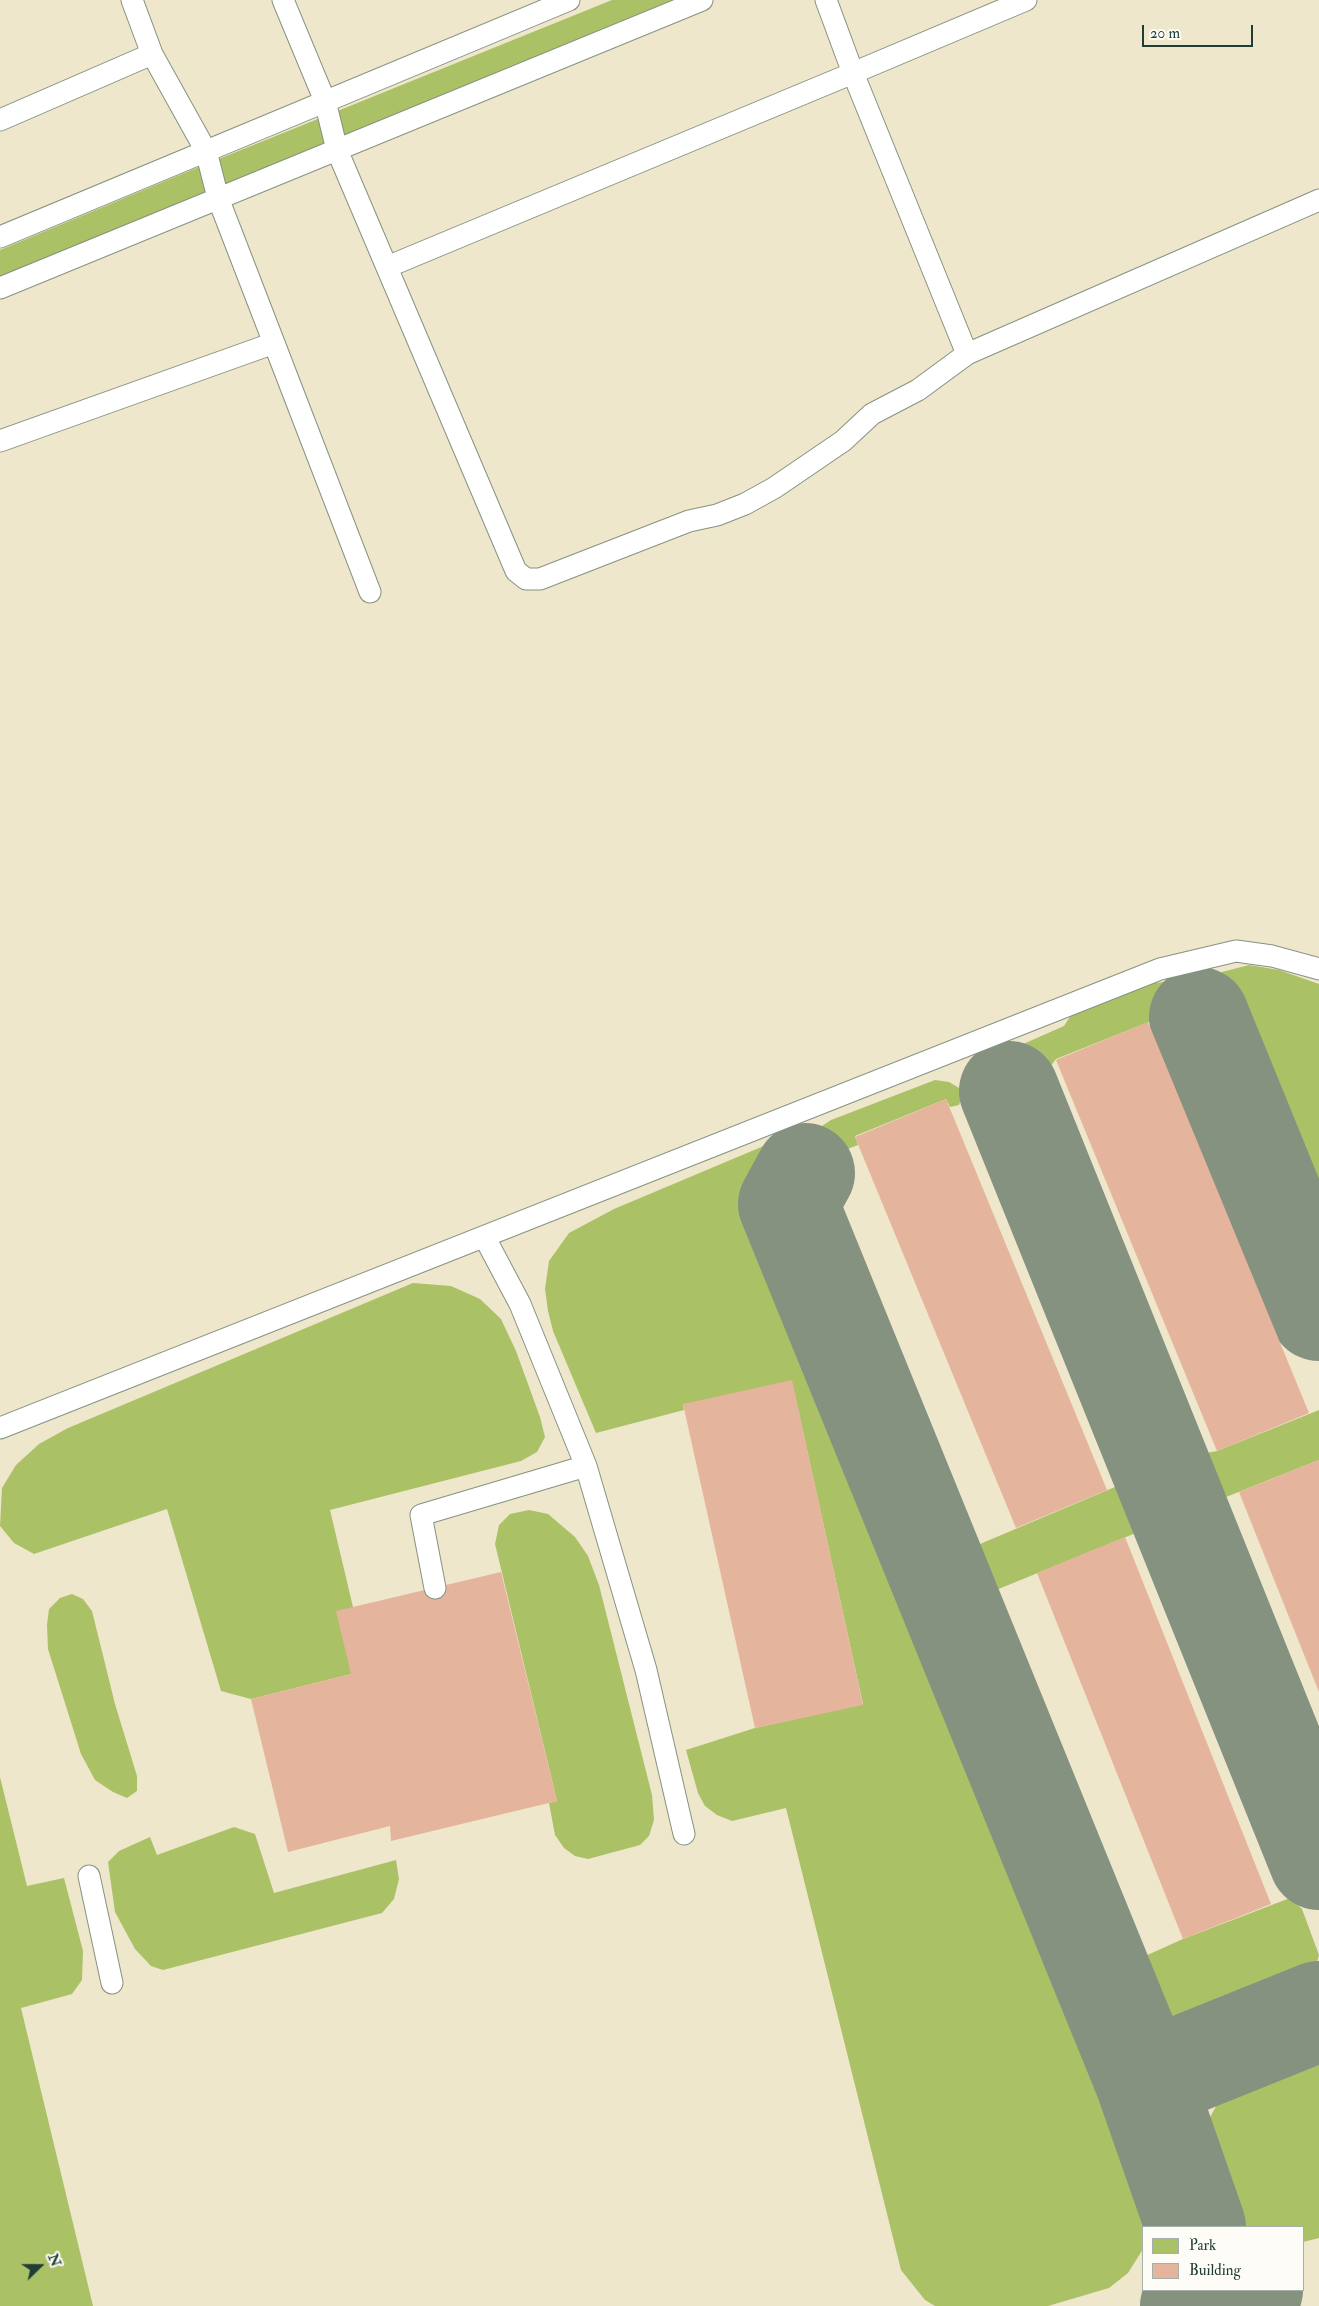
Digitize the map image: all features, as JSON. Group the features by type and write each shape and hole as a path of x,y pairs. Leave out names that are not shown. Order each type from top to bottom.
{"lane":[{"path":"132,0 152,54 206,151 218,198 370,592"},
{"path":"283,0 325,101 337,150 516,571 526,579 540,579 689,521 717,515 745,504 782,483 843,441 872,414 918,390 967,354 1319,200"},
{"path":"0,237 569,0"},
{"path":"0,288 702,0"},
{"path":"826,0 853,73 967,354"},
{"path":"387,267 1026,0"},
{"path":"0,120 152,54"},
{"path":"0,441 274,343"},
{"path":"0,1428 485,1238 1160,969 1236,952 1272,956 1319,969"},
{"path":"485,1238 520,1304 586,1466 646,1670 684,1834"},
{"path":"435,1588 421,1515 586,1466"},
{"path":"89,1876 112,1983"}],"green space":[{"path":"612,0 679,0 0,277 0,250 194,169"},
{"path":"1249,965 1279,970 1319,984 1319,1194 1313,1190 1230,995 1218,990 1216,978 1222,972"},
{"path":"1172,981 1188,985 1194,1004 1056,1059 1050,1067 1013,1083 997,1088 989,1087 981,1081 979,1068 987,1060 1064,1026 1075,1009 1147,984"},
{"path":"935,1080 949,1082 959,1088 962,1096 959,1105 950,1107 946,1099 855,1136 858,1145 816,1161 811,1147 822,1126 831,1120"},
{"path":"766,1145 777,1146 789,1162 792,1172 742,1193 1146,2193 1152,2220 1150,2226 1142,2226 1142,2251 1128,2273 1109,2288 1048,2306 935,2306 925,2300 901,2270 786,1808 732,1821 717,1815 705,1806 698,1793 686,1750 755,1728 863,1704 795,1395 683,1404 684,1410 596,1433 553,1331 545,1289 549,1261 569,1233 614,1209"},
{"path":"413,1283 451,1286 480,1299 501,1319 516,1351 540,1417 545,1437 537,1452 521,1461 330,1510 353,1607 351,1674 251,1699 221,1691 167,1509 34,1554 14,1543 0,1526 2,1488 16,1465 39,1444 68,1428"},
{"path":"1319,1410 1319,1460 1216,1501 1199,1499 1188,1491 1185,1476 1190,1461 1201,1454 1217,1451"},
{"path":"1129,1481 1139,1487 1151,1515 1148,1528 974,1599 954,1555"},
{"path":"529,1510 548,1514 575,1537 588,1556 599,1585 652,1795 654,1820 649,1836 640,1845 588,1859 575,1856 564,1848 555,1835 549,1803 557,1801 495,1544 499,1525 510,1514"},
{"path":"72,1594 83,1599 92,1611 115,1704 137,1776 137,1791 127,1798 113,1792 95,1780 81,1754 48,1649 47,1625 49,1609 60,1598"},
{"path":"0,1777 27,1886 64,1878 83,1951 82,1980 72,1994 21,2008 93,2306 0,2306"},
{"path":"234,1827 255,1834 274,1893 396,1860 399,1879 394,1899 382,1913 163,1970 151,1966 135,1949 115,1912 108,1862 119,1851 150,1837 157,1855"},
{"path":"1290,1898 1302,1909 1319,1955 1315,1970 1307,1978 1192,2025 1175,2029 1161,2027 1144,2019 1123,1966 1183,1939"},
{"path":"1319,2042 1319,2238 1304,2242 1304,2226 1238,2226 1234,2224 1215,2199 1203,2164 1202,2132 1227,2086 1256,2067"}],"building":[{"path":"1148,1022 1309,1413 1217,1451 1056,1060"},
{"path":"946,1099 1107,1490 1016,1528 855,1137"},
{"path":"792,1380 863,1705 755,1728 683,1404"},
{"path":"1319,1460 1319,1692 1239,1492"},
{"path":"1125,1537 1271,1904 1183,1939 1037,1573"},
{"path":"501,1572 557,1801 391,1841 390,1826 288,1852 251,1699 351,1674 336,1611"}],"taxiway":[{"path":"1199,1017 1319,1311"},
{"path":"1009,1091 1319,1860"},
{"path":"805,1173 788,1204 1145,2081"},
{"path":"1196,2226 1145,2081 1319,2011"},
{"path":"1190,2306 1249,2291"}]}
